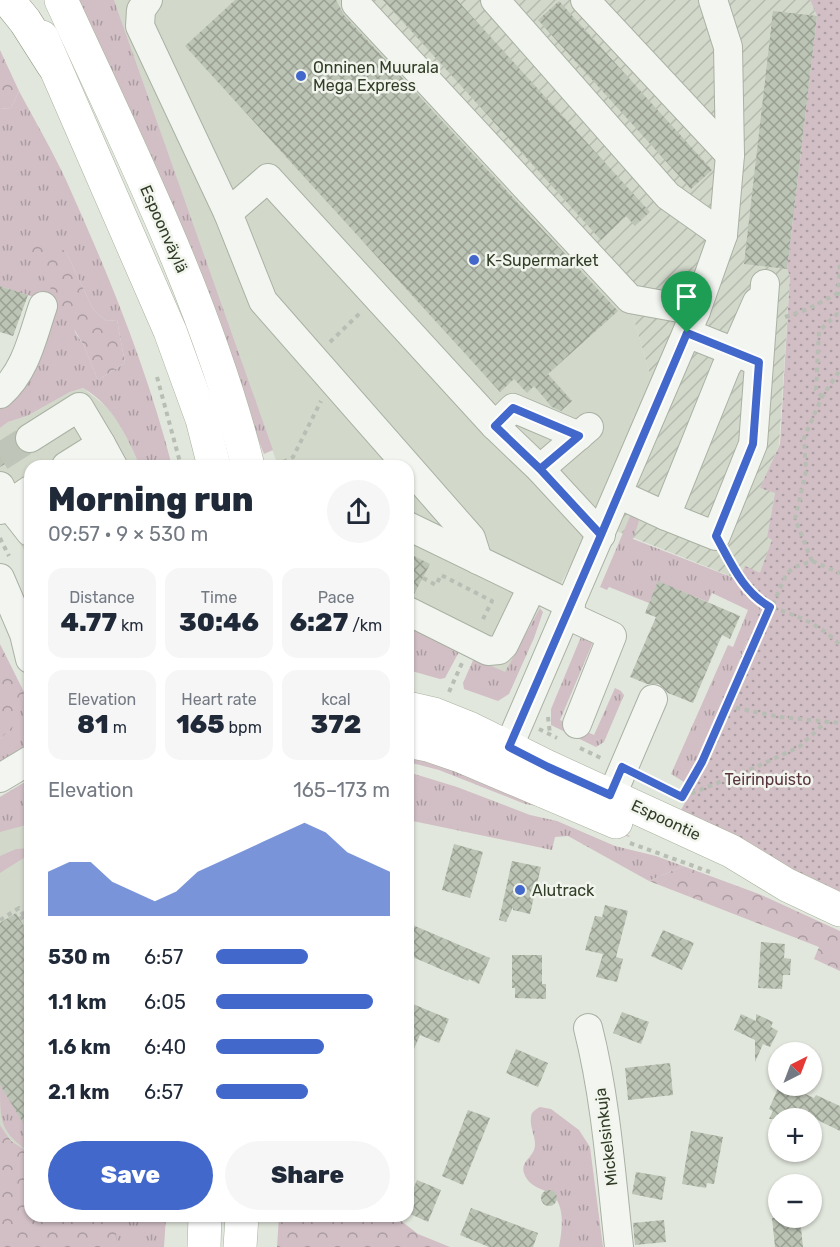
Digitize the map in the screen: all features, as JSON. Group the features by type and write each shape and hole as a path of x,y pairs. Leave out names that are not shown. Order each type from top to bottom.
{"main road":[{"path":"8,0 25,21 53,65"},
{"path":"28,0 53,65 170,331 202,419 212,460"},
{"name":"Espoonväylä","path":"61,0 178,258 212,346 246,460"},
{"name":"Espoontie","path":"414,709 434,714 510,747 548,767 612,793 722,866 787,885 840,910"},
{"name":"Espoontie","path":"414,743 454,754 510,747"},
{"path":"204,1247 206,1222"},
{"path":"240,1247 242,1222"}],"street":[{"path":"148,0 141,10 140,26 228,213 263,301 403,460"},
{"path":"356,0 356,4 630,298 692,322 747,357"},
{"path":"495,0 668,196 723,236"},
{"path":"585,0 730,155"},
{"path":"510,747 692,322 723,236 730,155 728,47 713,0"},
{"path":"228,213 268,178 495,426 540,469 601,535"},
{"path":"0,394 21,370 43,306"},
{"path":"618,494 716,536 753,444 747,357 762,321"},
{"path":"666,516 726,367 747,357"},
{"path":"30,438 79,406 107,455 88,460"},
{"path":"495,426 513,408 584,431 540,469"},
{"path":"414,473 471,538 478,560"},
{"path":"10,497 24,522"},
{"path":"414,529 532,587 612,636 569,736"},
{"path":"0,578 24,635"},
{"path":"414,614 488,651 498,650 504,645 532,587"},
{"path":"612,793 653,699"},
{"path":"0,778 24,764"},
{"name":"Mickelsinkuja","path":"588,1028 596,1060 606,1129 619,1247"}],"path":[{"path":"762,321 778,319 808,309 839,294 840,265"},
{"path":"822,397 816,390 819,331 837,314 840,314"},
{"path":"812,561 795,519 806,471 804,438 822,397 840,370"},
{"path":"287,460 293,457 322,397"},
{"path":"716,536 740,580 758,600 770,607 794,615 831,636 840,645"},
{"path":"682,797 702,762 787,573 795,567 812,561 840,573"},
{"path":"440,689 458,696"},
{"path":"727,706 780,717 840,723"},
{"path":"510,747 569,736 612,793 682,797 756,768 799,747 826,722"},
{"path":"0,920 19,908 22,918 24,916"}],"shaded area":[{"path":"114,0 360,0 349,10 633,316 651,378 594,522 559,587 540,608 505,673 414,626 414,460 276,460"},
{"path":"360,0 810,0 817,16 787,269 790,276 779,445 761,488 775,493 767,537 772,540 760,573 740,580 594,522 651,378 633,316 349,10"},
{"path":"83,388 109,409 122,427 137,460 24,460 24,550 0,511 0,428 70,392"},
{"path":"24,783 24,1149 11,1141 0,1125 0,797"}],"green space":[{"path":"77,0 114,0 273,450 264,454"},
{"name":"Teirinpuisto","path":"810,0 840,0 840,897 678,816 693,787 688,782 764,599 740,580 745,566 760,573 772,540 767,537 775,493 760,488 780,444 790,276 787,269 817,16"},
{"path":"0,50 19,91 11,108 0,109"},
{"path":"19,91 66,180 97,250 139,357 170,460 137,460 124,432 111,412 94,395 83,388 70,392 0,428 0,399 49,302 0,286 0,109 11,108","holes":["66,252 93,309 106,321 117,320 125,363 98,380 84,346 75,332"]},
{"path":"33,239 49,240 66,252 93,309 106,321 117,320 125,363 98,380 84,346 24,243"},
{"path":"631,514 637,516 639,521 633,539 739,580 745,566 760,573 772,540 840,534 747,641 706,743 688,782 683,786 684,782 671,774 728,645 733,647 748,610 712,593 708,602 658,582 649,603 609,587 607,590 600,587"},
{"path":"540,608 543,612 534,638 509,694 498,701 464,689 463,683 474,658 505,672"},
{"path":"414,626 460,650 445,678 440,679 414,672"},
{"path":"583,632 596,635 560,720 594,735 615,688 624,695 604,742 596,747 551,725 551,709"},
{"path":"0,644 24,692 18,721 0,739"},
{"path":"24,692 24,751 0,767 0,739 17,721"},
{"path":"414,754 448,763 630,836 550,808 525,804 439,770 414,764"},
{"path":"414,774 457,787 530,815 557,821 615,846 656,856 683,866 649,881 568,836 555,837 552,850 414,821"},
{"path":"24,783 24,826 0,832 0,797"},
{"path":"24,848 24,858 0,873 0,856 16,849"},
{"path":"683,866 759,894 840,931 840,971 814,959 819,947 649,881"},
{"path":"0,1085 24,1122 24,1148 7,1132 0,1109"},
{"path":"540,1107 551,1109 579,1130 590,1147 603,1247 559,1247 562,1219 559,1204 551,1194 529,1182 524,1174 525,1163 535,1146 531,1115"},
{"path":"0,1125 11,1141 24,1149 24,1222 116,1222 116,1247 0,1247"},
{"path":"116,1222 166,1222 164,1247 116,1247"},
{"path":"279,1222 402,1222 418,1234 450,1247 277,1247"}],"building":[{"path":"235,0 336,0 344,15 618,311 548,374 572,401 561,411 552,407 534,386 527,393 514,379 500,392 185,46"},
{"path":"383,0 457,0 650,212 635,226 626,216 601,240"},
{"path":"559,1 712,170 691,189 538,20"},
{"path":"773,11 817,16 787,269 744,264"},
{"path":"0,286 28,295 13,336 0,332"},
{"path":"14,439 16,447 23,453 0,467 0,447"},
{"path":"414,556 430,564 414,594"},
{"path":"658,581 740,616 730,639 722,635 693,703 668,693 659,684 647,684 630,677 656,617 645,613"},
{"path":"454,844 483,852 470,898 442,890"},
{"path":"512,861 541,867 530,914 513,910 513,907 506,922 499,920"},
{"path":"605,905 628,911 616,957 623,959 617,982 596,977 603,954 585,950 595,916 602,917"},
{"path":"16,913 24,926 24,1124 0,1085 0,923"},
{"path":"414,926 490,958 479,984 469,979 468,981 414,958"},
{"path":"663,930 694,943 682,970 651,956"},
{"path":"761,942 785,944 784,958 791,959 790,975 783,975 782,989 758,988"},
{"path":"512,955 542,955 542,984 546,984 546,999 515,998 515,988 512,988"},
{"path":"414,1004 449,1019 439,1043 420,1035 414,1049"},
{"path":"622,1012 649,1022 641,1044 613,1033"},
{"path":"741,1014 756,1021 756,1014 773,1022 771,1027 778,1031 772,1042 768,1042 768,1046 763,1044 755,1062 755,1040 734,1030"},
{"path":"516,1049 548,1063 538,1087 506,1073"},
{"path":"670,1063 673,1095 628,1100 625,1068"},
{"path":"775,1096 814,1098 818,1096 840,1106 840,1131 822,1122 822,1108 769,1108"},
{"path":"468,1110 490,1118 463,1185 442,1176"},
{"path":"691,1131 723,1137 714,1184 707,1183 706,1188 682,1184"},
{"path":"636,1172 666,1177 662,1200 632,1194"},
{"path":"417,1180 441,1190 428,1222 414,1216 414,1187"},
{"path":"546,1190 552,1190 557,1198 555,1204 546,1206 541,1201 541,1195"},
{"path":"471,1208 538,1233 533,1247 489,1247 460,1235"},
{"path":"664,1220 666,1242 635,1245 633,1223"},
{"path":"773,1228 801,1228 803,1247 775,1247"}],"tunnel":[{"path":"0,457 30,438"}],"place":[{"name":"Onninen Muurala Mega Express","path":"301,76"},
{"name":"K-Supermarket","path":"474,260"},
{"name":"Alutrack","path":"520,890"}],"route":[{"path":"687,333 601,535 540,469 495,426 513,408 579,436 540,469 562,494 601,535 509,747 610,795 622,767 682,797 702,762 770,607 758,600 740,580 716,536 753,444 759,362 687,333"}]}
